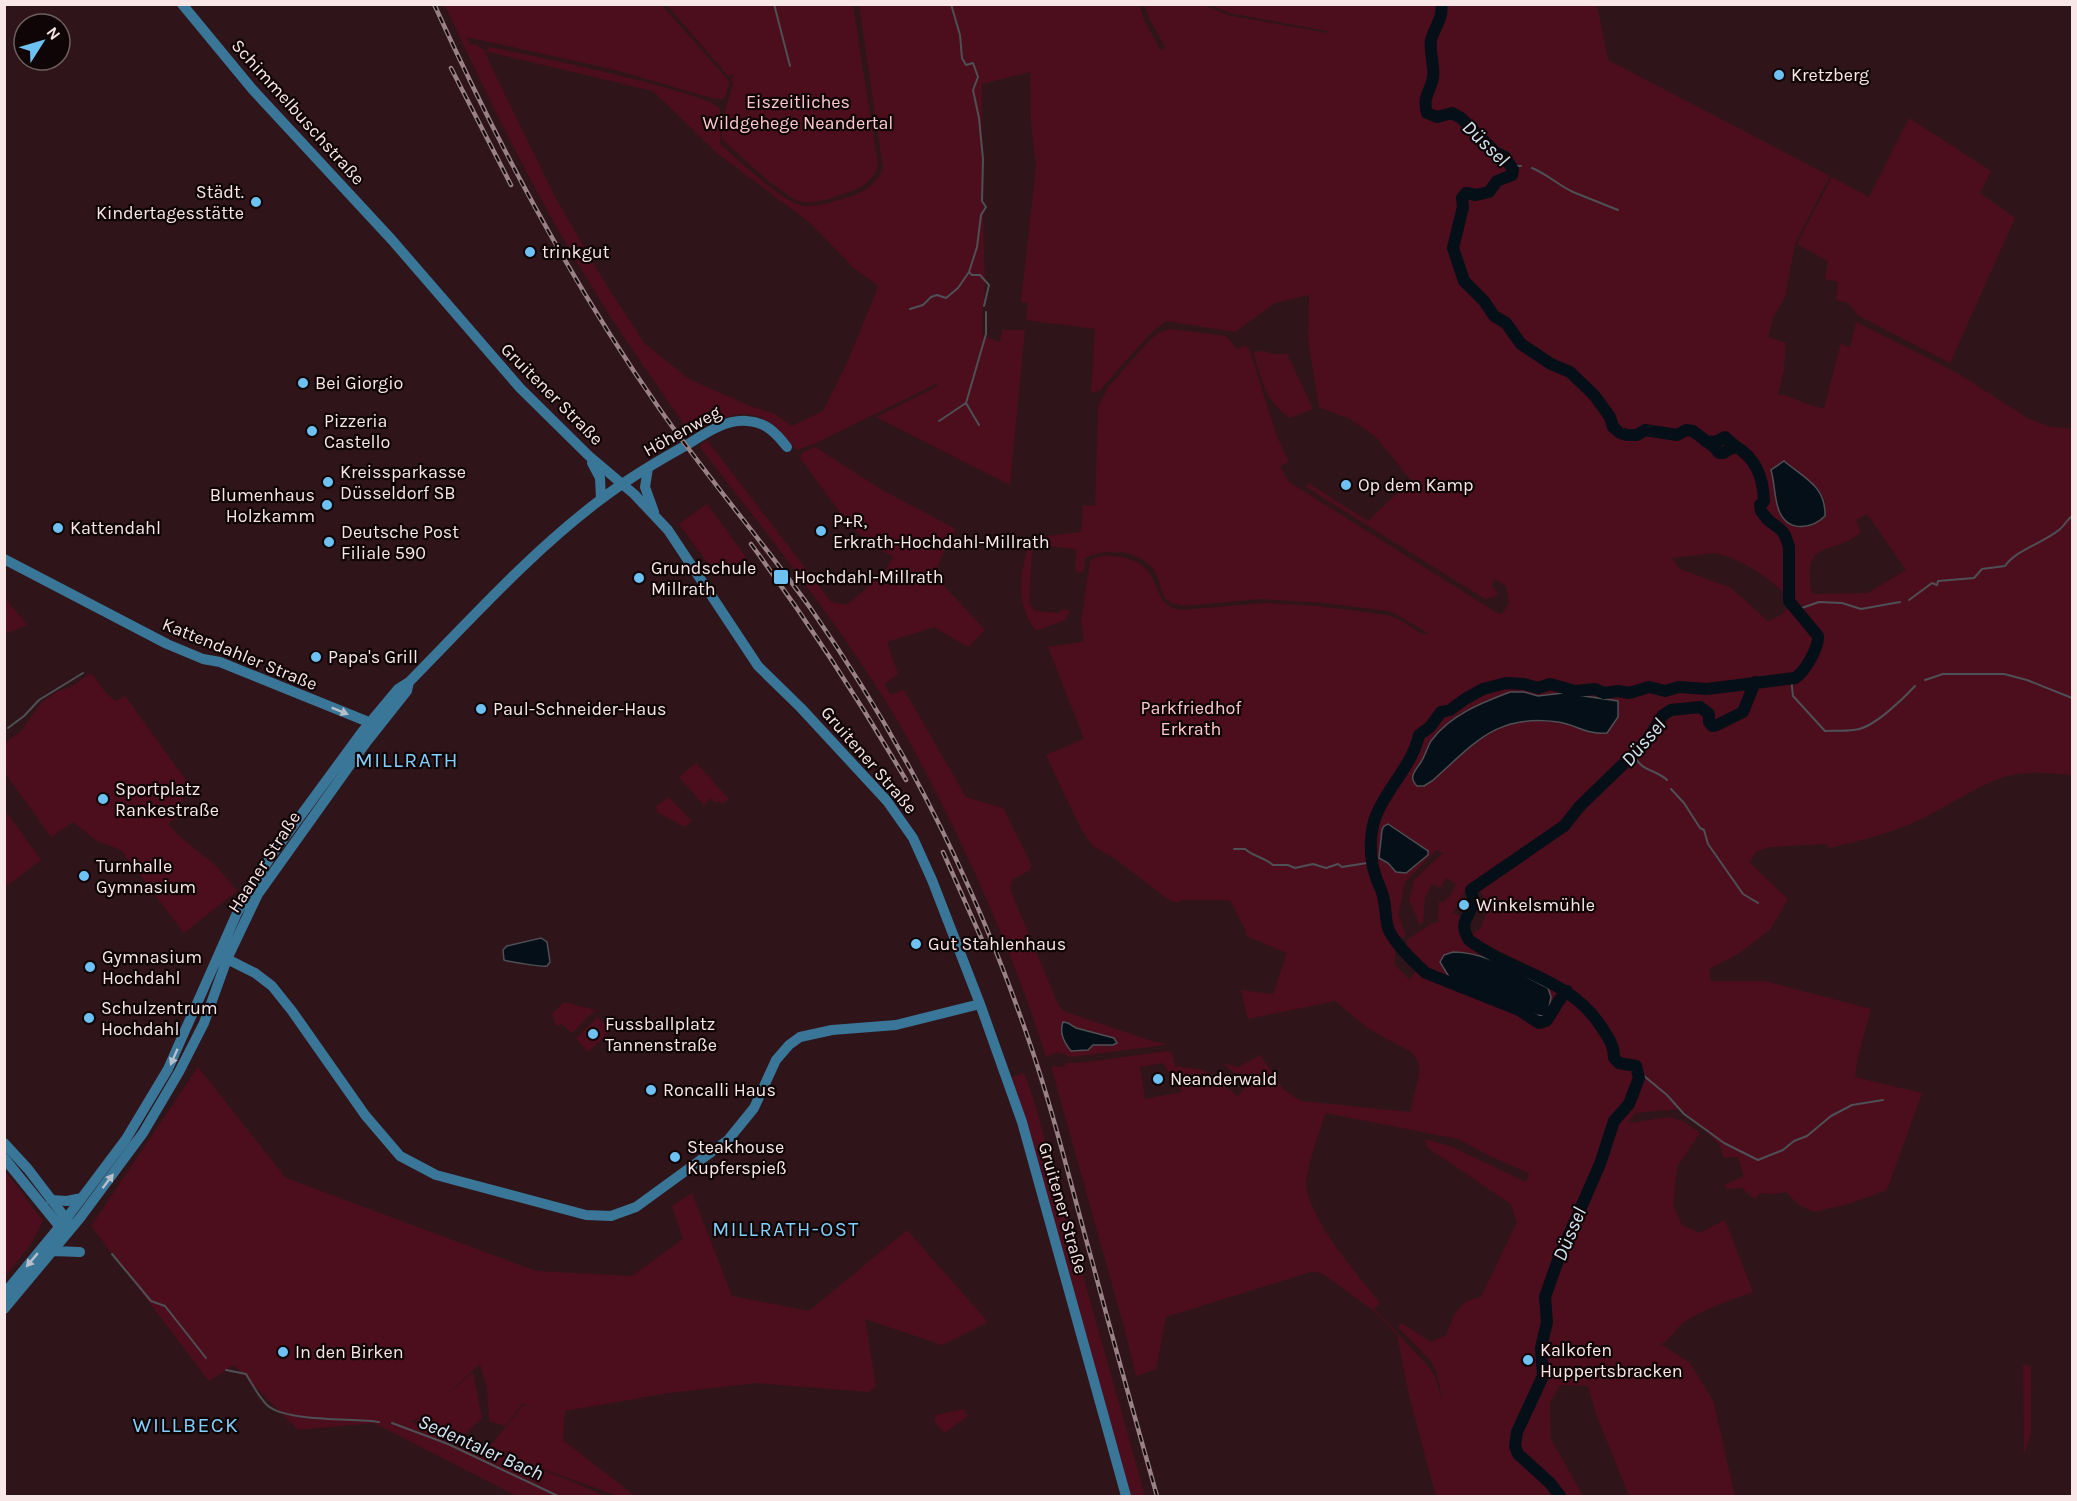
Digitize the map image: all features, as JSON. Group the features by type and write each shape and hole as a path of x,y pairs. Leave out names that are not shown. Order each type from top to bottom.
{"main road":[{"name":"Schimmelbuschstraße","path":"182,4 254,90 392,240"},
{"name":"Gruitener Straße","path":"392,240 520,388 589,456 655,515 682,549 758,666 842,751 887,801 917,846 980,1004 1022,1122 1126,1497"},
{"name":"Höhenweg","path":"623,484 716,428 735,421 747,420 769,427 787,447"},
{"path":"589,456 600,478 601,499"},
{"path":"648,468 645,487 655,515"},
{"name":"Haaner Straße","path":"4,1294 66,1227 129,1153 168,1092 204,1023 222,963 223,945 248,893 271,856 366,721 398,689 409,682 518,571 601,499 623,484"},
{"name":"Kattendahler Straße","path":"4,559 167,644 203,659 220,662 366,721"},
{"name":"Haaner Straße","path":"4,1309 53,1251 82,1198 119,1150 168,1069 250,908 270,877 367,741 407,691 409,682"},
{"path":"222,963 263,979 272,986 365,1114 400,1156 436,1175 586,1215 611,1216 636,1207 728,1140 754,1108 776,1060 789,1045 800,1037 832,1030 896,1025 980,1004"},
{"path":"4,1143 51,1200 66,1227"},
{"path":"4,1158 66,1227"},
{"path":"51,1200 67,1201 82,1198"},
{"path":"53,1251 80,1252"}],"green space":[{"name":"Parkfriedhof Erkrath","path":"445,5 662,5 729,81 724,99 715,99 616,70 467,37 470,45 475,44 485,51 490,47 574,65 684,93 709,102 720,109 720,144 774,190 796,204 810,206 821,205 864,191 873,184 883,168 859,5 1139,5 1145,22 1161,51 1165,47 1144,5 1205,5 1227,15 1328,33 1328,31 1229,13 1211,5 1597,5 1608,60 1830,176 1795,244 1785,297 1773,318 1768,337 1786,343 1784,370 1778,394 1824,408 1841,343 1850,348 1856,322 1959,374 2029,419 2048,426 2072,429 2072,775 2035,773 2012,775 1989,783 1917,821 1873,837 1829,848 1827,844 1770,847 1757,851 1749,862 1788,899 1770,930 1738,954 1709,969 1711,981 1765,981 1871,1009 1858,1056 1855,1077 1922,1093 1888,1187 1885,1191 1848,1204 1813,1212 1798,1204 1786,1192 1760,1193 1754,1199 1742,1188 1726,1189 1724,1185 1744,1176 1738,1157 1724,1158 1719,1144 1680,1109 1635,1113 1628,1123 1665,1117 1680,1120 1700,1133 1677,1167 1673,1205 1682,1225 1700,1233 1725,1220 1753,1292 1694,1316 1661,1344 1689,1362 1713,1400 1735,1496 1629,1496 1596,1414 1588,1386 1560,1385 1550,1403 1551,1439 1583,1496 1436,1496 1410,1400 1397,1335 1373,1310 1322,1273 1311,1272 1166,1317 1156,1369 1136,1376 1051,1066 1064,1067 1066,1063 1168,1051 1172,1053 1175,1066 1204,1070 1238,1096 1248,1084 1222,1063 1238,1067 1260,1055 1284,1090 1301,1101 1410,1112 1420,1071 1418,1061 1411,1052 1369,1029 1335,1001 1248,1019 1241,990 1273,994 1287,953 1246,936 1246,931 1230,900 1181,900 1178,903 1169,900 1117,860 1093,846 1081,829 1046,755 1084,739 1048,647 1083,642 1081,622 1090,561 1106,556 1130,559 1142,566 1150,574 1163,600 1170,607 1181,610 1267,603 1319,606 1387,615 1424,635 1428,633 1390,611 1324,603 1259,599 1183,606 1166,599 1156,573 1150,565 1133,555 1103,552 1085,558 1084,571 1078,573 1075,570 1075,549 1039,545 1032,550 1029,603 1035,611 1059,613 1062,609 1070,611 1065,620 1036,631 1024,609 1021,586 1031,538 1081,532 1083,505 1095,506 1098,407 1109,386 1150,340 1160,332 1171,329 1226,336 1237,349 1246,345 1250,351 1276,434 1289,462 1280,466 1289,482 1497,613 1502,614 1509,603 1506,586 1494,579 1492,586 1498,593 1494,597 1485,599 1306,487 1308,483 1368,521 1411,480 1375,436 1350,419 1319,407 1308,339 1309,295 1275,303 1235,332 1166,321 1150,334 1099,391 1091,393 1095,329 1026,320 1028,303 1021,302 1036,166 1031,123 1030,72 982,84 985,281 983,336 1000,342 1002,330 1025,330 1010,485 876,417 938,386 936,384 814,444 796,450 772,424 749,414 723,418 691,434 621,333 577,263 498,117","holes":["485,51 653,91 718,154 809,222 855,269 877,285 847,363 823,411 792,426 775,414 750,406 689,379 644,343 605,283 555,197","1784,462 1813,485 1826,503 1774,482 1771,470","1867,514 1906,570 1868,593 1812,594 1811,563 1815,556 1821,551 1850,540 1861,532 1856,520","1715,553 1726,556 1747,565 1776,586 1793,602 1781,615 1768,621 1731,588 1680,569 1672,558","1510,692 1523,692 1538,696 1563,693 1582,697 1594,734 1567,723 1544,719 1524,720 1487,735 1432,781 1417,786 1413,782 1412,774 1425,756 1431,741 1479,704","1395,828 1428,851 1422,860 1406,873 1396,872 1379,857","1436,850 1443,853 1414,880 1409,900 1420,925 1423,922 1425,898 1432,884 1440,888 1446,878 1456,884 1448,899 1446,898 1444,903 1439,901 1438,922 1407,940 1407,945 1402,949 1418,967 1410,980 1395,965 1395,943 1406,935 1398,915 1405,882","1475,885 1489,904 1481,928 1466,938 1462,930 1463,917 1453,913 1455,907 1458,908 1464,892","1449,977 1551,997 1548,1013","1163,1063 1182,1092 1145,1099 1140,1067","1326,1113 1458,1139 1529,1173 1526,1182 1450,1146 1425,1139 1428,1148 1511,1204 1517,1222 1481,1297 1461,1306 1454,1315 1446,1335 1431,1342 1401,1323 1398,1327 1430,1360 1437,1373 1443,1403 1435,1376 1374,1309 1380,1303 1336,1247 1316,1215 1309,1199 1306,1179"]},
{"name":"Eiszeitliches Wildgehege Neandertal","path":"667,5 853,5 878,166 872,177 865,184 850,192 824,200 803,202 784,193 761,175 722,139 721,125 733,84 731,79 734,76 732,74 729,77"},
{"path":"1909,118 1991,171 1980,193 2015,218 1950,363 1859,316 1848,303 1836,300 1838,282 1825,279 1828,261 1797,244 1832,177 1869,197"},
{"path":"1264,351 1273,354 1287,354 1313,409 1290,418 1275,404 1262,381 1253,352"},
{"path":"707,440 831,602 847,605 884,573 893,557 868,542 848,523 800,458 802,453 815,447 884,491 956,529 933,574 985,630 968,647 934,627 887,642 898,674 884,685 891,695 904,690 966,797 1003,808 1031,864 1030,870 1012,880 1010,889 1063,1011 1165,1045 1071,1057 1058,1052 1046,1057 1015,967 991,909 951,822 911,744 884,698 840,633 795,570 699,446"},
{"path":"707,504 746,557 718,577 679,524"},
{"path":"5,598 27,625 4,634"},
{"name":"Sportplatz Rankestraße","path":"91,673 106,693 116,701 125,696 188,783 178,816 168,824 216,866 237,891 184,933 121,850 97,841 73,822 51,837 5,773 5,743 21,731 40,704 56,692 73,686"},
{"path":"696,763 729,799 722,804 719,801 715,803 711,798 704,805 679,777"},
{"path":"669,797 691,821 685,827 657,812 656,806"},
{"path":"5,810 41,860 4,887"},
{"path":"564,1002 595,1010 572,1033 562,1024 556,1026 552,1014"},
{"name":"Fussballplatz Tannenstraße","path":"598,1017 611,1030 588,1052 576,1038"},
{"path":"198,1067 286,1178 536,1271 632,1276 683,1239 672,1206 692,1193 732,1296 809,1311 907,1230 988,1322 942,1345 865,1319 876,1386 869,1392 757,1383 669,1393 565,1411 563,1440 635,1496 618,1496 488,1449 522,1406 533,1406 522,1404 505,1426 489,1421 487,1388 480,1364 438,1402 473,1372 482,1418 465,1434 416,1420 431,1407 412,1422 574,1482 604,1496 517,1496 374,1423 298,1430 234,1365 209,1381 91,1226"},
{"path":"1024,1073 1145,1496 1129,1496 1012,1077"},
{"path":"5,1171 43,1221 31,1244 5,1277"},
{"path":"2023,1365 2031,1366 2031,1432 2024,1455"},
{"path":"964,1409 968,1416 944,1433 934,1421 936,1415"}],"shaded area":[{"path":"1784,461 1806,478 1822,497 1825,516 1808,526 1790,524 1780,513 1771,470"},
{"path":"1510,692 1524,692 1538,696 1563,693 1618,701 1618,717 1607,733 1594,733 1565,723 1537,720 1502,727 1474,744 1432,781 1424,786 1417,786 1414,783 1413,774 1431,741 1447,724 1467,711"},
{"path":"1388,824 1428,851 1428,855 1406,873 1396,872 1388,863 1379,858 1382,830"},
{"path":"541,938 547,942 550,962 547,966 504,960 503,950 507,946"},
{"path":"1453,952 1490,959 1548,988 1551,997 1548,1013 1543,1016 1537,1015 1449,977 1440,962 1444,955"},
{"path":"1063,1022 1076,1028 1114,1038 1117,1043 1093,1045 1088,1050 1071,1051 1063,1037"}],"waterway":[{"path":"774,4 790,66"},
{"path":"951,4 960,35 962,58 966,65 973,63 978,77 973,90 979,118 983,159 982,201 986,207 981,215 977,247 969,272 972,275 980,275 989,285 984,306"},
{"name":"Düssel","path":"1441,4 1440,18 1431,40 1433,73 1426,99 1427,113 1437,117 1452,113 1461,118 1495,152 1505,157 1513,170 1512,175 1497,181 1489,192 1476,195 1466,193 1462,198 1463,207 1453,248 1464,281 1484,301 1494,316 1506,323 1521,344 1551,364 1570,372 1594,395 1610,417 1613,427 1620,433 1637,435 1645,430 1677,435 1686,430 1693,431 1719,453 1735,446 1748,456 1757,469 1762,484 1764,501 1760,505 1761,511 1785,535 1789,547 1789,601 1818,636 1811,659 1795,678 1707,689 1679,687 1665,691 1649,687 1629,693 1618,691 1604,693 1595,689 1575,691 1550,684 1538,688 1506,683 1483,689 1450,710 1441,712 1430,727 1419,735 1412,755 1378,811 1372,834 1373,867 1385,904 1388,928 1394,940 1426,973 1519,1010 1539,1023 1546,1021 1567,991"},
{"path":"1512,166 1521,166"},
{"path":"1532,168 1573,192 1618,210"},
{"path":"910,309 923,305 931,297 937,295 946,298 958,288 969,272"},
{"path":"979,425 966,403 986,334 986,312"},
{"path":"939,421 966,403"},
{"path":"1705,441 1716,442 1725,437 1735,446"},
{"path":"1909,600 1932,583 1937,585 1938,581 1974,578 1982,569 2005,566 2016,555 2059,530 2072,516"},
{"path":"1796,610 1819,602 1842,603 1861,609 1900,602"},
{"path":"8,728 24,716 39,700 83,673"},
{"path":"1925,680 1943,674 2004,674 2027,680 2072,698"},
{"path":"1791,678 1793,696 1825,731 1866,727 1889,711 1915,686"},
{"name":"Düssel","path":"1560,1496 1550,1483 1518,1454 1515,1446 1517,1432 1543,1376 1541,1348 1547,1322 1545,1297 1558,1260 1600,1164 1614,1121 1629,1104 1639,1078 1636,1066 1619,1063 1614,1058 1612,1046 1602,1028 1589,1011 1574,998 1558,987 1504,961 1469,940 1464,923 1472,906 1471,890 1564,826 1580,806 1646,742 1663,715 1671,710 1700,707 1709,714 1709,722 1712,726 1717,725 1743,712 1755,682"},
{"path":"1634,756 1645,768 1667,780"},
{"path":"1671,789 1684,803 1700,828 1704,830 1708,844 1743,894 1758,903"},
{"path":"1234,849 1245,849 1273,865 1288,865 1295,868 1313,864 1326,868 1338,864 1342,867 1373,862"},
{"path":"1638,1071 1667,1095 1684,1114 1724,1143 1758,1160 1783,1150 1794,1141 1807,1136 1831,1116 1852,1105 1883,1100"},
{"name":"Sedentaler Bach","path":"112,1254 151,1301 165,1306 206,1358"},
{"name":"Sedentaler Bach","path":"226,1370 246,1374 264,1402 276,1410 303,1417 379,1422"},
{"name":"Sedentaler Bach","path":"392,1423 448,1444 558,1496"}],"railway":[{"path":"434,4 510,160 595,311 677,434 811,609 864,690 930,805 989,935 1036,1063 1157,1496"},
{"path":"451,68 511,185"},
{"path":"751,544 831,660 906,780"},
{"path":"943,852 983,942"}],"place":[{"name":"Kretzberg","path":"1779,75"},
{"name":"Städt. Kindertagesstätte","path":"256,202"},
{"name":"trinkgut","path":"530,252"},
{"name":"Bei Giorgio","path":"303,383"},
{"name":"Pizzeria Castello","path":"312,431"},
{"name":"Kreissparkasse Düsseldorf SB","path":"328,482"},
{"name":"Op dem Kamp","path":"1346,485"},
{"name":"Blumenhaus Holzkamm","path":"327,505"},
{"name":"Kattendahl","path":"58,528"},
{"name":"P+R, Erkrath-Hochdahl-Millrath","path":"821,531"},
{"name":"Deutsche Post Filiale 590","path":"329,542"},
{"name":"Hochdahl-Millrath","path":"781,577"},
{"name":"Grundschule Millrath","path":"639,578"},
{"name":"Papa's Grill","path":"316,657"},
{"name":"Paul-Schneider-Haus","path":"481,709"},
{"name":"Sportplatz Rankestraße","path":"103,799"},
{"name":"Turnhalle Gymnasium","path":"84,876"},
{"name":"Winkelsmühle","path":"1464,905"},
{"name":"Gut Stahlenhaus","path":"916,944"},
{"name":"Gymnasium Hochdahl","path":"90,967"},
{"name":"Schulzentrum Hochdahl","path":"89,1018"},
{"name":"Fussballplatz Tannenstraße","path":"593,1034"},
{"name":"Neanderwald","path":"1158,1079"},
{"name":"Roncalli Haus","path":"651,1090"},
{"name":"Steakhouse Kupferspieß","path":"675,1157"},
{"name":"In den Birken","path":"283,1352"},
{"name":"Kalkofen Huppertsbracken","path":"1528,1360"}],"district":[{"name":"MILLRATH","path":"407,760"},
{"name":"MILLRATH-OST","path":"786,1229"},
{"name":"WILLBECK","path":"186,1425"}]}
